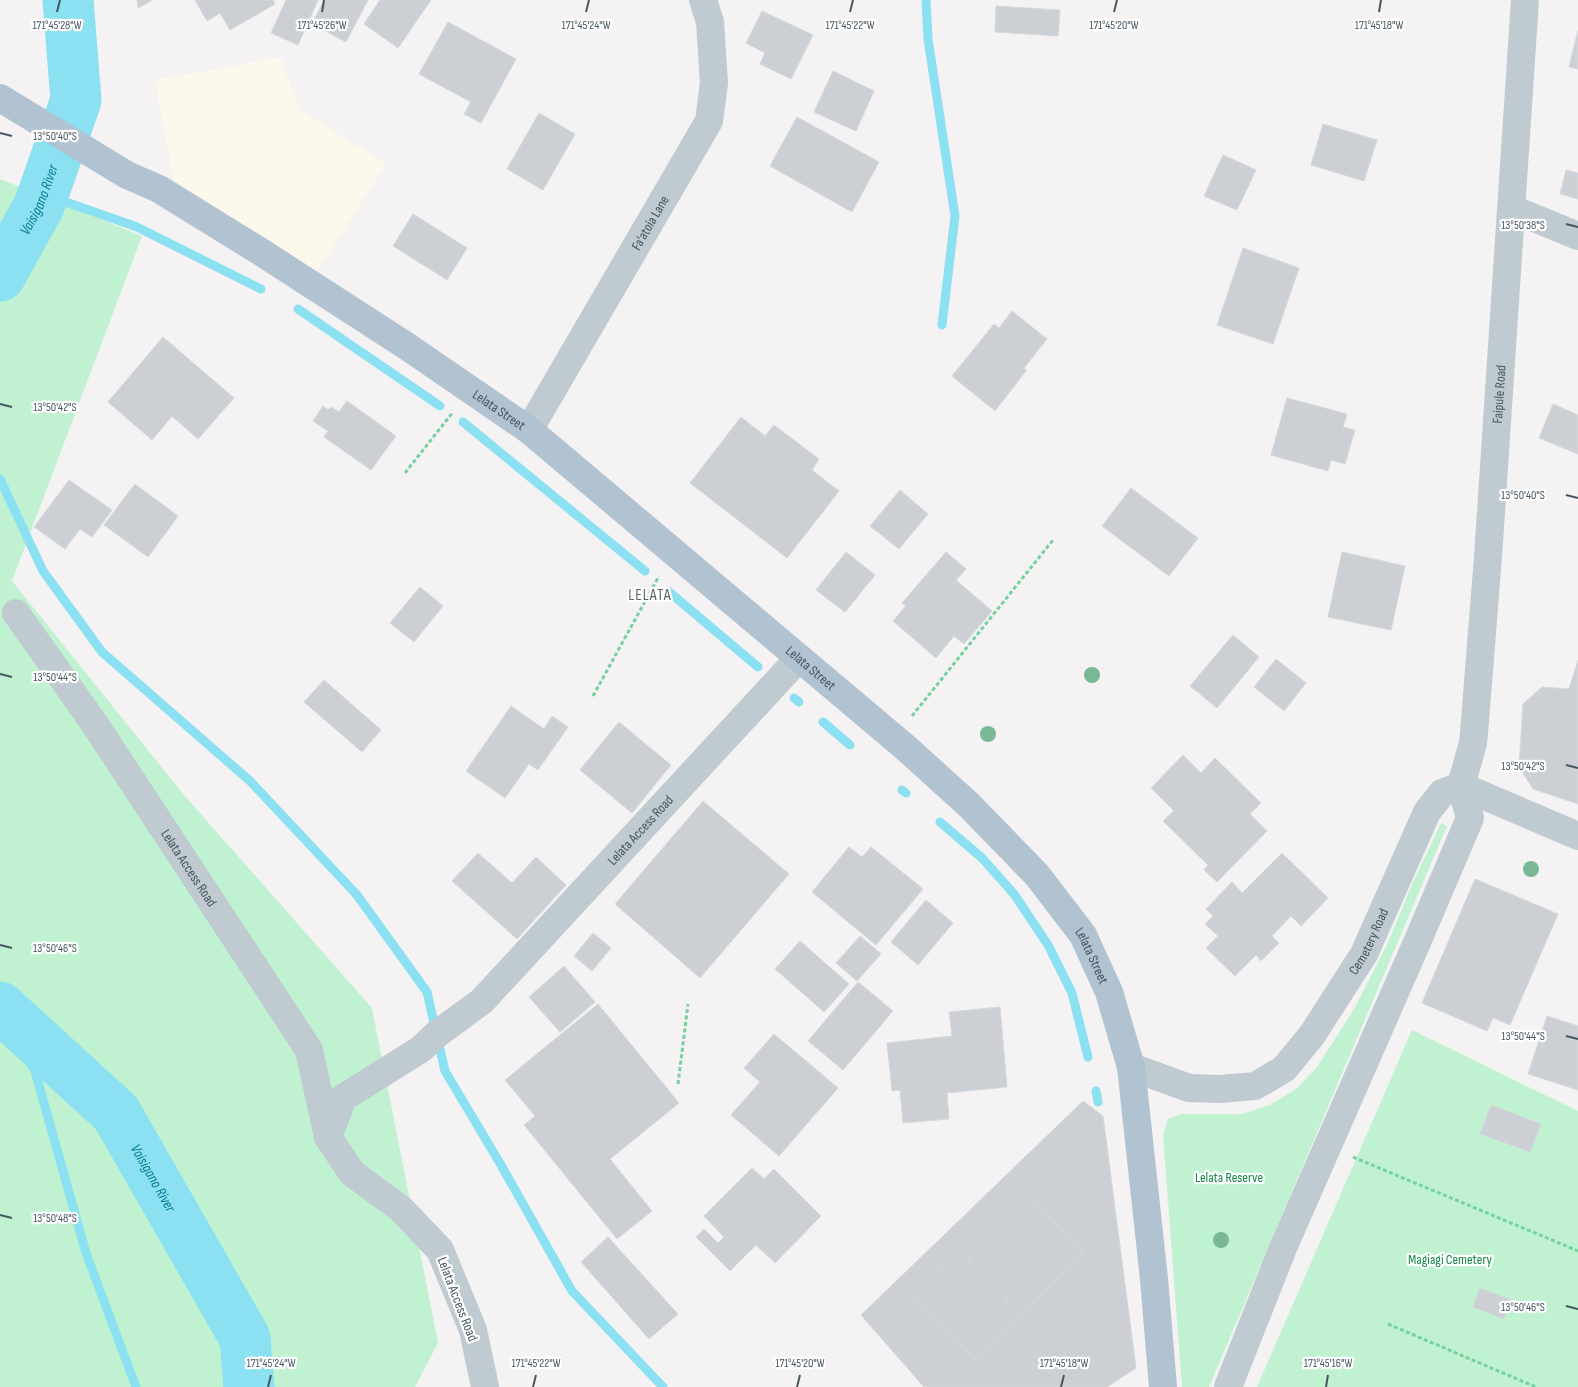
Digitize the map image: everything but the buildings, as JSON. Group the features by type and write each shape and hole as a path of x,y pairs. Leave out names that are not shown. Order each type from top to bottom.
{"main road":[{"name":"Lelata Street","path":"0,98 127,175 159,189 262,252 405,345 529,430 894,738 969,805 1037,875 1083,935 1109,992 1131,1067 1154,1279 1163,1387"}],"street":[{"name":"Fa'atoia Lane","path":"529,430 708,121 714,83 710,22 703,0"},
{"name":"Faipule Road","path":"1461,786 1474,738 1525,0"},
{"path":"1512,209 1578,236"},
{"name":"Lelata Access Road","path":"16,613 94,724 309,1050 328,1137 352,1173 401,1210 440,1250 473,1330 485,1387"},
{"name":"Lelata Access Road","path":"328,1137 343,1098 421,1049 437,1034 482,1001 798,658"},
{"path":"1461,786 1578,836"},
{"path":"1228,1387 1283,1248 1470,818 1461,786"},
{"name":"Cemetery Road","path":"1131,1067 1189,1088 1220,1090 1255,1086 1284,1069 1312,1035 1364,954 1426,812 1442,793 1461,786"}],"path":[{"path":"405,473 471,390"},
{"path":"894,738 1053,540"},
{"path":"593,696 672,552"},
{"path":"678,1084 688,1004"},
{"path":"1328,1147 1578,1251"},
{"path":"1388,1324 1536,1387"}],"shaded area":[{"path":"280,57 300,110 386,164 315,275 174,183 155,80"}],"green space":[{"path":"0,179 142,236 12,581 184,795 372,1008 438,1343 415,1387 0,1387"},
{"name":"Lelata Reserve","path":"1441,823 1447,826 1209,1387 1182,1387 1163,1135 1168,1119 1181,1114 1242,1114 1270,1105 1296,1089 1317,1067 1354,1009 1387,945 1411,887"},
{"name":"Magiagi Cemetery","path":"1412,1030 1578,1111 1578,1387 1257,1387"}],"waterway":[{"name":"Vaisigano River","path":"0,276 39,206 76,100 68,0"},
{"path":"926,0 928,39 955,216 942,325"},
{"path":"43,194 137,227 261,289"},
{"path":"298,309 440,406"},
{"path":"463,422 645,571"},
{"path":"0,479 43,571 102,652 250,781 357,895 427,992 445,1071 501,1165 572,1291 663,1387"},
{"path":"668,591 758,667"},
{"path":"794,698 799,702"},
{"path":"823,722 850,745"},
{"path":"902,790 906,793"},
{"path":"940,822 982,858 1014,894 1048,945 1072,993 1088,1057"},
{"name":"Vaisigano River","path":"0,1007 116,1113 245,1338 249,1387"},
{"path":"0,1012 35,1071 86,1253 136,1387"},
{"path":"1096,1091 1098,1102"}],"district":[{"name":"LELATA","path":"650,594"}]}
